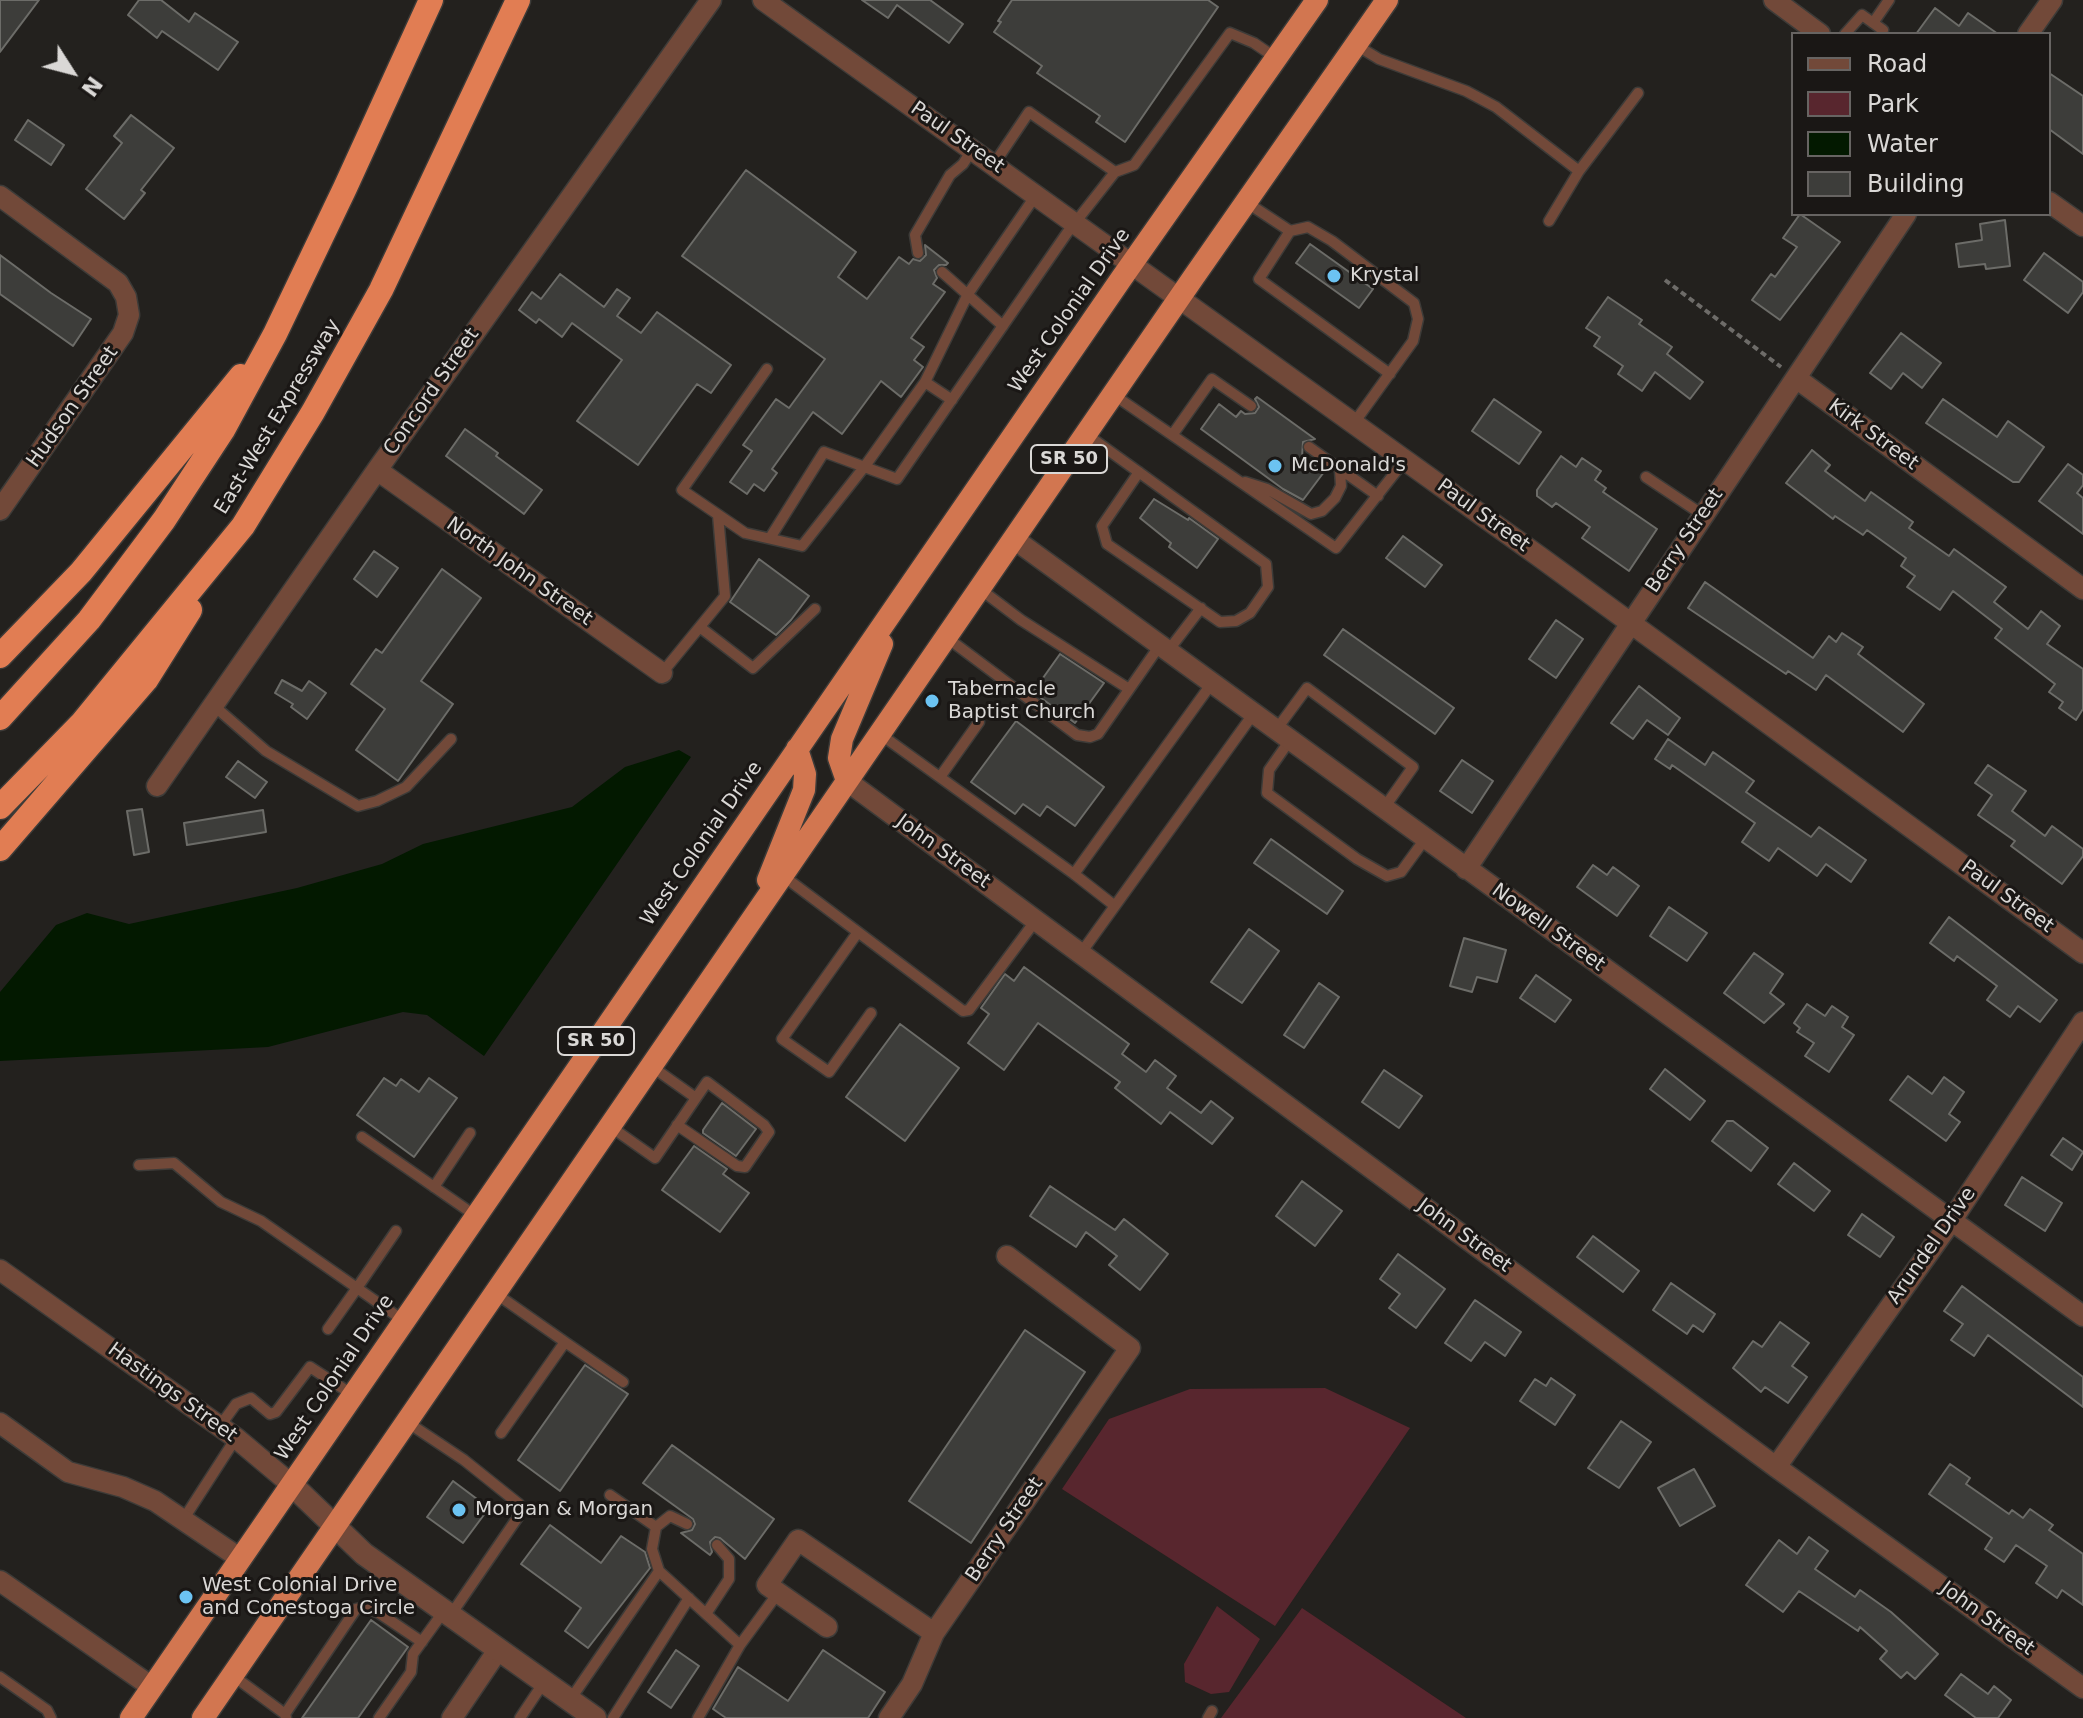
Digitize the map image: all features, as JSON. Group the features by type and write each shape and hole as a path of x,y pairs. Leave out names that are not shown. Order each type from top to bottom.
{"highway":[{"name":"East-West Expressway","path":"0,718 89,620 164,520 223,430 275,334 431,0"},
{"name":"East-West Expressway","path":"0,807 81,724 243,526 313,412 381,290 518,0"},
{"name":"West Colonial Drive","path":"131,1718 1132,263 1317,0"},
{"name":"SR 50","path":"203,1718 1387,0"},
{"path":"0,656 81,572 275,334"},
{"path":"0,849 146,680 243,526"},
{"path":"847,781 839,758 842,739 902,599"},
{"path":"752,918 804,790 805,774 797,749"}],"street":[{"name":"Concord Street","path":"157,786 711,0"},
{"name":"Paul Street","path":"763,0 1630,622 2083,953"},
{"path":"1774,0 1817,32"},
{"path":"2029,32 2052,0"},
{"name":"Hudson Street","path":"0,196 118,283 126,297 129,315 123,333 0,510"},
{"path":"2051,203 2083,226"},
{"name":"Berry Street","path":"1466,869 1905,216"},
{"name":"Kirk Street","path":"1796,378 2083,589"},
{"name":"North John Street","path":"377,470 662,673"},
{"name":"Nowell Street","path":"1014,539 2083,1316"},
{"name":"John Street","path":"847,781 1776,1467 2083,1688"},
{"name":"Arundel Drive","path":"1776,1467 1952,1220 2083,1022"},
{"name":"Berry Street","path":"889,1718 912,1684 934,1633 1130,1348 1007,1256"},
{"name":"Hastings Street","path":"0,1270 228,1432 292,1485 364,1554 595,1718"},
{"path":"0,1423 68,1472 123,1487 155,1501 241,1559"},
{"path":"827,1627 767,1585 798,1540 934,1633"},
{"path":"0,1581 152,1687"},
{"path":"452,1718 498,1650"}],"lane":[{"path":"1873,23 1889,0"},
{"path":"1847,32 1862,15 1882,32"},
{"path":"770,538 824,452 897,479 1075,222 1115,172 1134,165 1230,33 1254,43 1276,58"},
{"path":"1356,45 1379,59 1466,91 1496,107 1579,171"},
{"path":"1549,221 1579,171 1638,93"},
{"path":"994,164 1029,112 1115,172"},
{"path":"918,253 914,246 915,235 950,175 963,164 972,150"},
{"path":"767,369 682,490 745,533 802,546 925,382 968,294 1036,195"},
{"path":"1246,202 1290,231"},
{"path":"1354,423 1390,374 1413,341 1418,319 1414,303 1308,227 1290,231 1259,279 1390,374"},
{"path":"942,272 1003,326"},
{"path":"1173,434 1212,379 1251,406"},
{"path":"925,382 952,400"},
{"path":"1114,395 1336,548 1405,460"},
{"path":"1086,434 1139,472 1266,564 1268,587 1250,613 1236,621 1220,622 1107,544 1102,526 1139,472"},
{"path":"1309,447 1378,496"},
{"path":"1235,479 1267,489 1311,514 1322,511 1335,498 1341,486 1340,470"},
{"path":"1646,477 1703,515"},
{"path":"662,673 725,596 718,515"},
{"path":"980,589 1021,620 1129,689"},
{"path":"946,637 1077,735 1090,737 1098,734 1129,689 1201,608"},
{"path":"701,628 753,668 815,609"},
{"path":"1074,874 1212,683"},
{"path":"1384,809 1413,767 1307,688 1269,770 1267,793 1357,859 1387,876 1401,872 1425,839"},
{"path":"213,705 266,751 358,806 406,787 451,739"},
{"path":"1081,953 1254,713"},
{"path":"940,777 979,722"},
{"path":"880,734 1115,906"},
{"path":"782,875 963,1011 969,1010 1036,920"},
{"path":"858,932 782,1039 829,1072 871,1013"},
{"path":"651,1066 696,1098"},
{"path":"609,1126 655,1158 677,1125 707,1082 769,1132 745,1167 737,1166 677,1125"},
{"path":"434,1187 470,1133"},
{"path":"362,1137 476,1216"},
{"path":"139,1165 174,1163 221,1202 261,1221 404,1321"},
{"path":"328,1329 396,1231"},
{"path":"495,1293 623,1382"},
{"path":"501,1433 565,1342"},
{"path":"183,1520 228,1432 236,1404 251,1398 270,1414 276,1412 310,1367 353,1395"},
{"path":"379,1718 411,1672 413,1654 447,1614 518,1517 519,1504 464,1460 407,1422"},
{"path":"610,1495 656,1527"},
{"path":"687,1524 670,1516 656,1527 652,1549 659,1571 740,1645"},
{"path":"706,1614 729,1579 729,1559 717,1545"},
{"path":"570,1700 659,1571"},
{"path":"698,1718 740,1645 778,1593"},
{"path":"613,1718 689,1598"},
{"path":"232,1675 285,1716 356,1609 365,1607 379,1613 422,1642"},
{"path":"0,1677 47,1710 51,1718"},
{"path":"520,1718 544,1682"}],"path":[{"path":"1665,280 1796,378"}],"green space":[{"path":"1325,1388 1410,1428 1275,1626 1062,1489 1109,1419 1190,1389"},
{"path":"1217,1606 1260,1639 1229,1692 1211,1694 1185,1682 1184,1664"},
{"path":"1302,1608 1466,1718 1221,1718"}],"water":[{"path":"679,750 691,757 484,1056 427,1015 403,1012 268,1047 0,1061 0,992 56,925 87,913 129,924 297,888 382,864 423,844 572,807 625,767"}],"building":[{"path":"0,0 39,0 0,52"},
{"path":"139,0 161,0 189,22 195,13 238,42 218,70 162,31 157,38 128,15"},
{"path":"862,0 930,0 963,24 949,43 897,5 888,18"},
{"path":"1012,0 1208,0 1218,7 1125,142 1096,122 1100,116 1037,73 1042,66 994,32"},
{"path":"1935,8 1959,26 1968,13 1995,32 1917,32"},
{"path":"2051,74 2083,96 2083,154 2051,130"},
{"path":"131,115 174,148 141,190 145,193 124,219 86,189 122,143 114,136"},
{"path":"28,120 64,145 51,165 15,140"},
{"path":"746,170 856,252 838,277 867,299 899,257 909,264 913,259 920,261 926,255 925,245 948,263 934,270 937,278 933,284 945,292 911,338 924,347 914,360 923,367 901,397 881,381 842,434 813,412 772,469 777,473 764,491 754,484 747,494 730,482 752,451 743,445 776,399 789,408 825,359 682,256"},
{"path":"1799,216 1803,216 1840,242 1780,320 1752,300 1771,274 1775,277 1797,247 1783,238"},
{"path":"2005,220 2010,266 1986,269 1985,264 1959,267 1956,244 1982,240 1980,224"},
{"name":"Krystal","path":"1310,244 1373,289 1359,308 1296,263"},
{"path":"2044,253 2083,282 2083,292 2068,313 2024,280"},
{"path":"0,255 91,319 73,346 0,294"},
{"path":"560,274 604,307 617,289 630,298 617,316 641,333 657,312 731,365 711,393 697,384 638,465 577,421 622,360 572,323 562,337 539,319 536,323 519,310 532,292 541,299"},
{"path":"1608,297 1642,320 1639,324 1672,347 1667,354 1703,382 1690,399 1655,372 1642,391 1618,374 1623,366 1594,346 1600,337 1586,328"},
{"path":"1901,333 1941,363 1922,388 1903,373 1891,389 1870,373"},
{"path":"1257,397 1315,439 1303,442 1302,457 1324,472 1303,500 1201,429 1219,404 1236,417 1241,411 1245,414 1255,413 1259,407"},
{"path":"1494,399 1541,432 1519,464 1472,431"},
{"path":"1943,399 1997,437 2008,421 2044,447 2019,482 2013,482 1926,423"},
{"path":"465,429 542,490 524,514 446,456"},
{"path":"1812,450 1830,465 1825,471 1865,501 1871,492 1913,522 1909,528 1949,556 1954,549 2006,587 1994,602 2028,629 2041,611 2060,626 2047,644 2083,669 2083,709 2076,720 2059,708 2063,702 2049,692 2055,684 1995,638 2002,629 1953,591 1940,610 1907,587 1915,576 1901,566 1906,558 1867,530 1863,535 1835,516 1833,519 1786,483"},
{"path":"1561,456 1576,467 1582,458 1601,471 1595,480 1606,488 1603,492 1657,529 1629,571 1582,538 1590,527 1556,503 1552,507 1537,496 1537,490"},
{"path":"2068,464 2083,475 2083,485 2077,493 2083,498 2083,534 2039,501"},
{"path":"1154,499 1189,518 1218,539 1197,568 1169,547 1171,543 1140,518"},
{"path":"1403,536 1442,565 1425,587 1386,558"},
{"path":"374,551 398,568 377,597 354,579"},
{"path":"759,559 809,596 776,635 730,602"},
{"path":"442,569 481,598 421,681 453,704 398,781 356,750 385,709 351,684 376,649 382,653"},
{"path":"1705,582 1813,658 1829,636 1836,642 1842,633 1863,647 1858,654 1924,704 1903,732 1826,675 1816,690 1788,671 1786,674 1688,608"},
{"path":"1556,620 1583,639 1556,678 1529,659"},
{"path":"1343,629 1454,708 1435,734 1324,655"},
{"path":"1060,654 1104,683 1075,723 1033,692"},
{"path":"282,680 302,691 309,681 326,693 307,719 291,707 293,704 275,693"},
{"path":"1639,686 1680,718 1668,735 1647,720 1633,739 1611,723"},
{"path":"1016,721 1104,787 1075,826 1047,806 1040,816 1023,804 1015,814 971,782"},
{"path":"1668,739 1705,765 1713,752 1754,781 1746,792 1811,837 1819,827 1866,860 1851,882 1826,864 1817,876 1778,848 1769,861 1742,842 1755,823 1672,765 1670,769 1655,759"},
{"path":"1462,760 1493,781 1472,813 1440,791"},
{"path":"238,761 267,782 255,798 226,777"},
{"path":"1988,765 2026,791 2012,811 2045,836 2052,826 2083,849 2083,856 2062,884 2011,846 2015,841 1978,815 1992,795 1975,783"},
{"path":"142,809 149,852 134,855 127,811"},
{"path":"263,810 266,832 187,845 184,823"},
{"path":"1271,839 1343,891 1327,914 1254,863"},
{"path":"1593,865 1607,875 1613,867 1639,886 1617,916 1577,887"},
{"path":"1669,907 1707,933 1687,961 1650,936"},
{"path":"1949,917 2057,1000 2040,1022 2018,1006 2010,1017 1987,1000 1997,986 1957,956 1954,961 1930,943"},
{"path":"1249,929 1279,951 1242,1003 1211,982"},
{"path":"1464,938 1506,950 1497,982 1477,977 1472,992 1450,986"},
{"path":"1754,953 1783,974 1770,993 1784,1004 1764,1023 1724,993"},
{"path":"1024,967 1129,1044 1122,1054 1146,1072 1155,1060 1176,1076 1167,1088 1201,1113 1211,1101 1233,1118 1212,1144 1170,1112 1161,1124 1115,1088 1120,1082 1038,1023 1004,1070 968,1043 989,1014 981,1008 1005,974 1014,981"},
{"path":"1536,975 1571,1000 1555,1022 1520,998"},
{"path":"1319,983 1339,997 1304,1048 1284,1035"},
{"path":"1807,1004 1825,1016 1832,1006 1848,1017 1842,1027 1854,1035 1829,1072 1805,1056 1814,1043 1797,1032 1800,1028 1794,1023"},
{"path":"900,1024 959,1068 905,1141 846,1097"},
{"path":"1665,1069 1705,1101 1690,1120 1650,1089"},
{"path":"1384,1070 1422,1096 1399,1128 1362,1102"},
{"path":"1908,1076 1932,1094 1944,1077 1964,1092 1949,1114 1960,1122 1946,1141 1890,1100"},
{"path":"384,1078 396,1086 401,1079 419,1092 429,1078 457,1098 414,1157 357,1115"},
{"path":"722,1103 756,1129 736,1156 703,1133"},
{"path":"1727,1121 1733,1121 1768,1148 1751,1171 1712,1141"},
{"path":"2063,1138 2083,1152 2072,1170 2051,1155"},
{"path":"694,1146 727,1169 723,1174 749,1193 720,1232 662,1190"},
{"path":"1794,1163 1830,1191 1814,1211 1778,1184"},
{"path":"2022,1177 2062,1203 2045,1231 2005,1205"},
{"path":"1302,1181 1342,1211 1315,1246 1276,1216"},
{"path":"1050,1186 1115,1230 1124,1219 1168,1254 1140,1290 1109,1265 1117,1256 1086,1232 1076,1247 1030,1216"},
{"path":"1862,1214 1894,1237 1880,1257 1848,1235"},
{"path":"1593,1236 1639,1271 1623,1292 1577,1257"},
{"path":"1398,1254 1445,1289 1416,1328 1389,1308 1400,1294 1380,1279"},
{"path":"1671,1283 1715,1314 1703,1332 1693,1325 1687,1334 1653,1310"},
{"path":"1962,1286 2083,1377 2083,1407 1988,1335 1974,1356 1951,1340 1963,1324 1944,1311"},
{"path":"1475,1300 1521,1332 1505,1356 1485,1342 1471,1361 1445,1343"},
{"path":"1780,1322 1809,1343 1792,1366 1807,1377 1788,1403 1765,1387 1761,1392 1733,1368 1753,1341 1762,1347"},
{"path":"1025,1330 1085,1372 971,1543 909,1501"},
{"path":"585,1365 628,1394 560,1491 518,1460"},
{"path":"1551,1378 1575,1395 1555,1425 1520,1401 1535,1379 1546,1386"},
{"path":"1621,1421 1651,1442 1619,1488 1588,1468"},
{"path":"672,1445 774,1519 745,1559 715,1537 710,1542 710,1555 681,1533 692,1530 695,1524 693,1519 643,1483"},
{"path":"1950,1464 1970,1478 1966,1484 2009,1514 2012,1510 2023,1518 2030,1509 2053,1525 2049,1530 2083,1554 2083,1605 2062,1590 2057,1598 2036,1583 2047,1566 2016,1545 2004,1562 1985,1549 1992,1538 1929,1494"},
{"path":"1694,1469 1715,1506 1680,1526 1658,1488"},
{"path":"453,1481 489,1508 463,1543 427,1517"},
{"path":"550,1525 601,1563 621,1536 645,1552 650,1568 588,1648 565,1631 581,1608 521,1564"},
{"path":"1809,1537 1828,1551 1815,1569 1855,1597 1860,1590 1891,1612 1938,1654 1915,1679 1907,1672 1901,1678 1880,1659 1887,1651 1860,1627 1858,1631 1799,1591 1783,1612 1746,1585 1779,1540 1797,1554"},
{"path":"371,1620 408,1647 358,1718 302,1718"},
{"path":"676,1650 699,1666 671,1708 648,1692"},
{"path":"823,1650 885,1692 868,1718 726,1718 713,1709 738,1667 788,1701"},
{"path":"1961,1674 1988,1694 1994,1686 2011,1700 1998,1718 1976,1718 1945,1695"}],"place":[{"name":"Krystal","path":"1334,276"},
{"name":"McDonald's","path":"1275,466"},
{"name":"Tabernacle Baptist Church","path":"932,701"},
{"name":"Morgan & Morgan","path":"459,1510"},
{"name":"West Colonial Drive and Conestoga Circle","path":"186,1597"}]}
